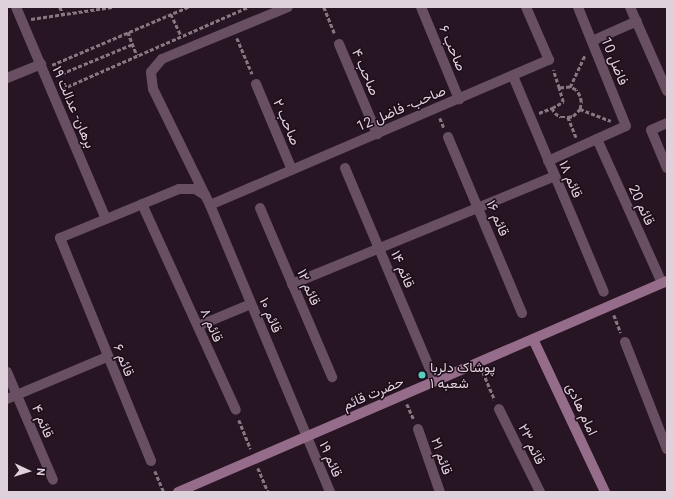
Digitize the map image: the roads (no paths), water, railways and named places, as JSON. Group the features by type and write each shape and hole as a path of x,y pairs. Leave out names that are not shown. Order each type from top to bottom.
{"street":[{"name":"برهان- عدالت ۱۹","path":"16,7 106,218"},
{"name":"قائم ۱۰","path":"288,7 162,59 151,72 153,89 210,205 306,436"},
{"name":"صاحب ۶","path":"421,7 459,99"},
{"name":"صاحب- فاضل 12","path":"210,205 549,60 526,7"},
{"name":"فاضل 10","path":"578,7 626,126 597,139"},
{"path":"630,7 667,91"},
{"path":"592,41 637,21"},
{"name":"صاحب ۴","path":"339,44 377,134"},
{"path":"7,78 42,67"},
{"name":"قائم ۱۸","path":"512,76 604,292"},
{"name":"صاحب ۲","path":"256,84 292,170"},
{"path":"667,123 650,130 667,168"},
{"name":"قائم ۱۶","path":"448,137 522,312"},
{"path":"548,161 597,139"},
{"name":"قائم 20","path":"597,139 665,282"},
{"name":"قائم ۱۴","path":"345,168 435,381"},
{"path":"292,284 554,176"},
{"path":"106,218 179,189 195,189 205,195"},
{"name":"قائم ۸","path":"142,204 236,410"},
{"name":"قائم ۱۲","path":"260,208 332,377"},
{"name":"قائم ۶","path":"106,218 60,238 107,357 151,461"},
{"name":"حضرت قائم","path":"178,492 665,282"},
{"path":"198,326 251,304"},
{"name":"امام هادی","path":"533,339 605,492"},
{"path":"625,342 666,443"},
{"path":"7,399 107,357"},
{"name":"قائم ۴","path":"7,372 53,480"},
{"name":"قائم ۲۳","path":"499,409 540,492"},
{"name":"قائم ۲۱","path":"418,429 440,492"},
{"name":"قائم ۱۹","path":"306,436 330,492"}],"place":[{"name":"پوشاک دلربا شعبه ۱","path":"422,375"}]}
